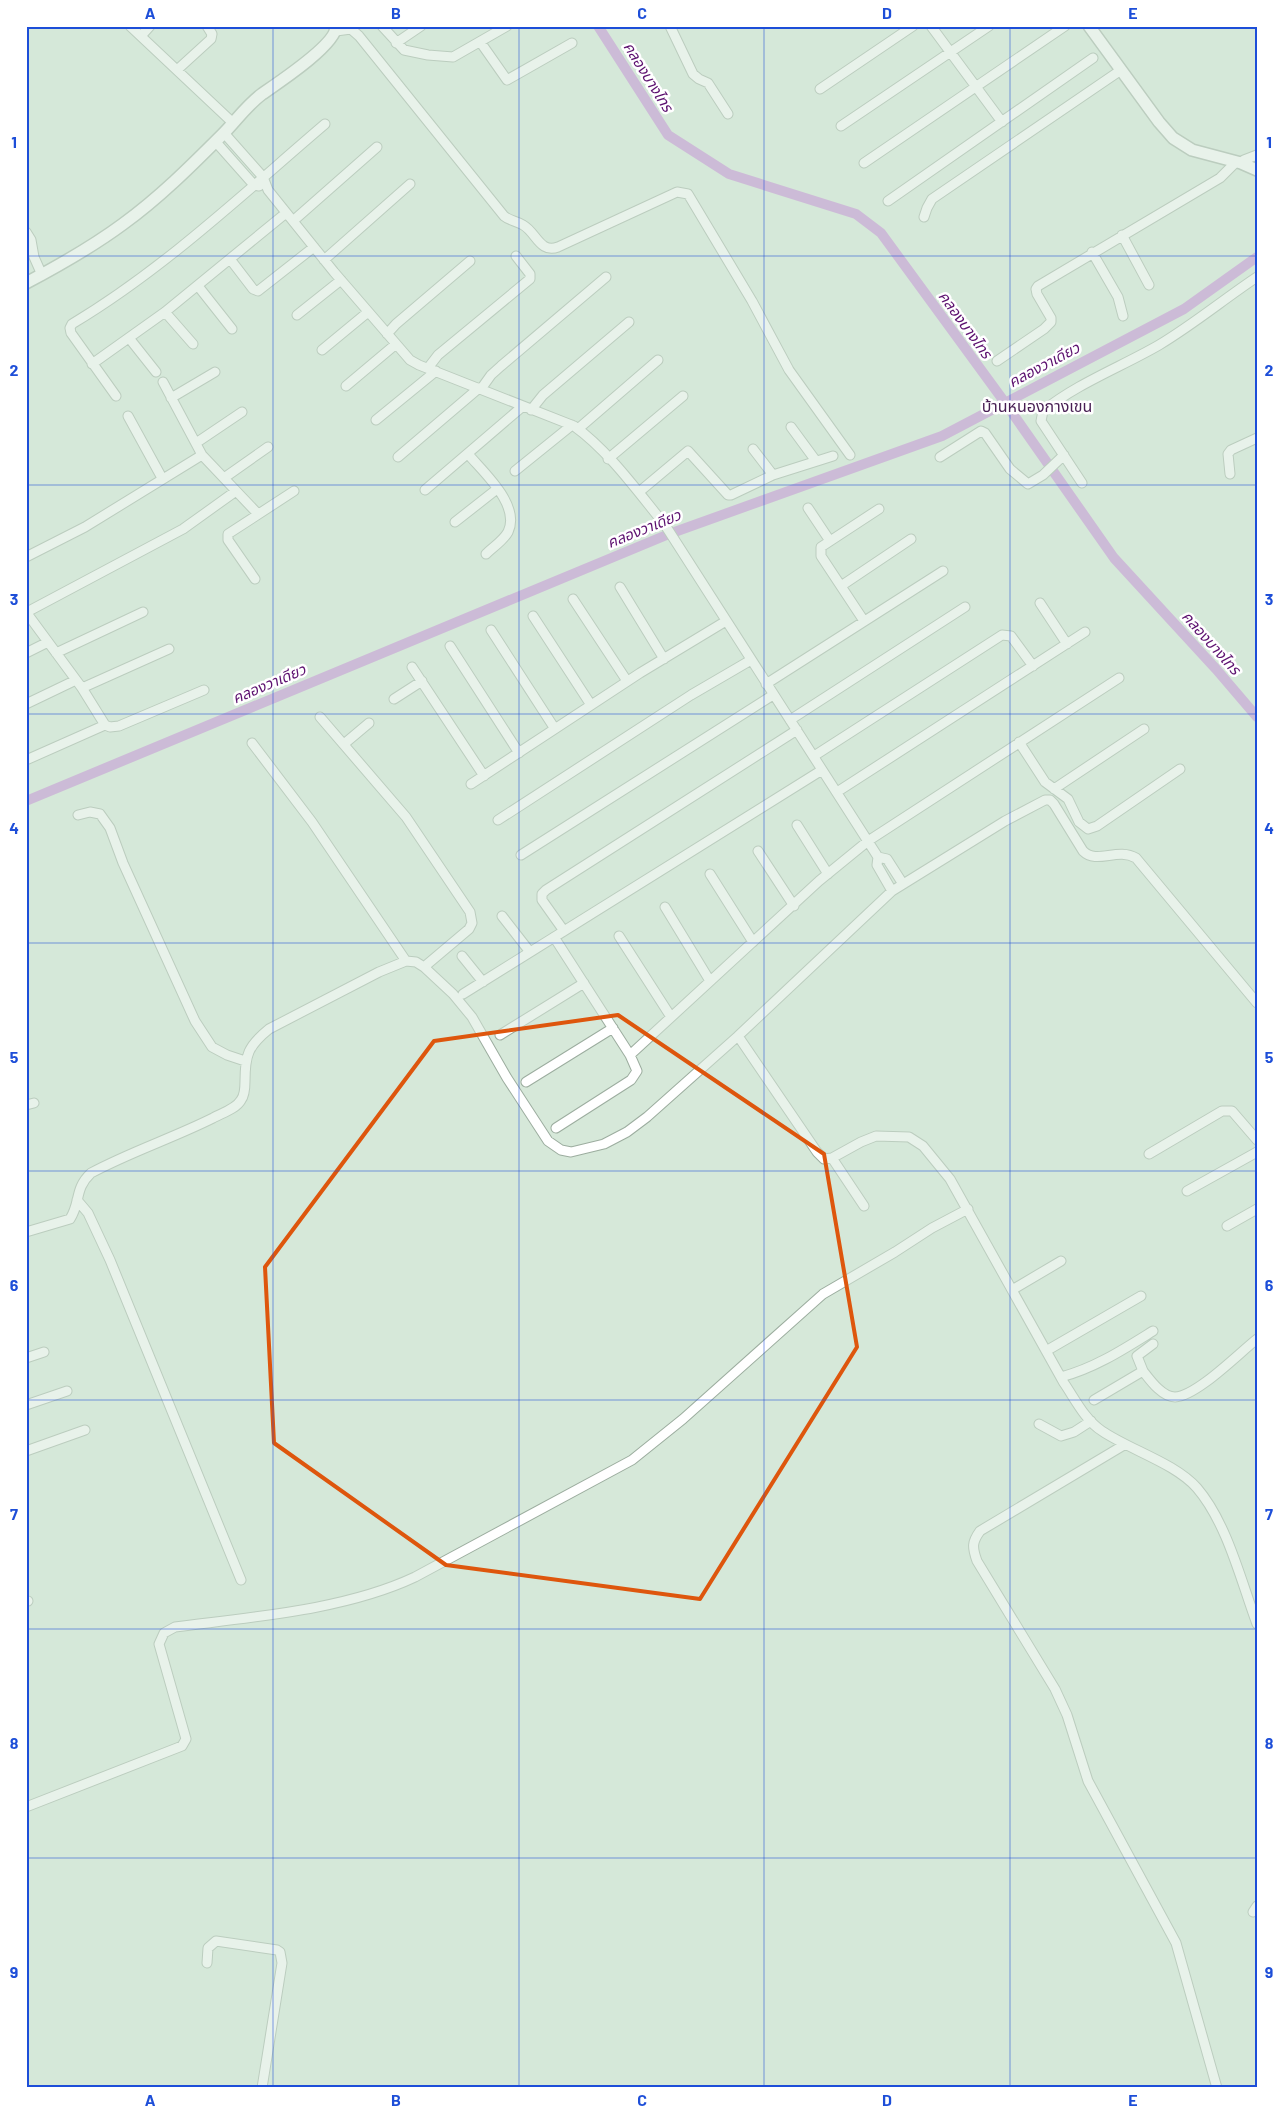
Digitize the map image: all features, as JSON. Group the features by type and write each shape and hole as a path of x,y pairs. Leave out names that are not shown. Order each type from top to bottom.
{"street":[{"path":"130,26 232,122"},
{"path":"141,36 150,26"},
{"path":"177,70 211,39 212,34 207,26"},
{"path":"382,26 404,50 428,55 453,57 481,43 507,26"},
{"path":"396,43 421,26"},
{"path":"670,26 693,74 708,83 728,114"},
{"path":"820,89 913,26"},
{"path":"930,26 1002,122"},
{"path":"841,126 989,26"},
{"path":"864,164 1065,26"},
{"path":"1089,26 1159,122 1173,138 1192,150 1257,170"},
{"path":"26,283 79,255 126,222 169,187 258,98 311,58 336,29 353,28 504,216 523,224 540,244 546,247 554,249 677,192 688,194 752,301 789,370 850,454"},
{"path":"481,43 507,80 572,43"},
{"path":"888,201 1093,58"},
{"path":"924,217 932,199 1121,70"},
{"path":"116,396 71,333 70,328 72,324 117,296 162,262 325,124"},
{"path":"219,137 263,177 268,190 286,213 410,360 575,427 638,492 665,524 679,549 868,840 878,857 877,865 892,891"},
{"path":"219,137 254,185 268,190"},
{"path":"293,221 377,147"},
{"path":"997,362 1052,322 1036,294 1038,286 1092,252 1220,178 1238,163 1257,155"},
{"path":"324,260 410,184"},
{"path":"92,364 165,312 286,213"},
{"path":"26,232 31,240 34,257 42,274"},
{"path":"1122,235 1150,285"},
{"path":"230,260 253,289 258,291 314,247"},
{"path":"1092,252 1118,297 1123,316"},
{"path":"376,420 432,370 438,355 530,279 530,274 516,256"},
{"path":"387,334 396,324 470,261"},
{"path":"1082,483 1061,459 1041,421 1043,411 1076,388 1160,344 1205,315 1257,277"},
{"path":"398,457 480,389 501,366 606,278"},
{"path":"297,315 341,280"},
{"path":"198,286 232,329"},
{"path":"165,312 193,344"},
{"path":"322,350 368,312"},
{"path":"425,490 527,408 629,322"},
{"path":"129,338 156,372"},
{"path":"346,386 396,344"},
{"path":"516,471 575,427 658,360"},
{"path":"171,398 215,372"},
{"path":"163,382 202,455 258,514"},
{"path":"608,459 683,396"},
{"path":"196,443 242,412"},
{"path":"128,416 162,478"},
{"path":"791,427 816,461"},
{"path":"940,457 981,431 985,433 1010,469 1028,484 1043,475 1061,459"},
{"path":"1230,474 1228,454 1231,450 1257,438"},
{"path":"224,478 268,446"},
{"path":"753,449 773,475"},
{"path":"638,492 688,451 728,495 743,491 773,475 833,456"},
{"path":"468,454 506,501 511,522 504,538 486,554"},
{"path":"26,557 126,503 162,478 202,455"},
{"path":"455,522 497,490"},
{"path":"105,726 79,684 27,612 184,529 236,491"},
{"path":"255,579 227,537 228,534 294,491"},
{"path":"808,508 830,541"},
{"path":"864,621 820,551 821,547 879,509"},
{"path":"841,586 911,540"},
{"path":"766,684 942,571"},
{"path":"620,587 664,659"},
{"path":"573,599 627,681"},
{"path":"1040,603 1067,644"},
{"path":"790,720 965,607"},
{"path":"56,653 143,612"},
{"path":"533,616 591,705"},
{"path":"471,784 627,681 726,621"},
{"path":"491,630 555,729"},
{"path":"837,792 1085,632"},
{"path":"814,756 1002,635 1011,636 1032,666"},
{"path":"26,652 48,642"},
{"path":"450,646 519,752"},
{"path":"26,704 169,649"},
{"path":"498,820 691,695 751,660"},
{"path":"412,667 484,776"},
{"path":"630,1055 752,942 868,840 1119,678"},
{"path":"394,699 422,681"},
{"path":"26,760 105,726 118,726 204,690"},
{"path":"521,855 773,695"},
{"path":"320,717 406,817 470,912 472,923 469,929 424,967"},
{"path":"344,744 369,724"},
{"path":"1054,789 1144,729"},
{"path":"564,931 542,900 542,894 546,890 797,730"},
{"path":"1019,742 1045,782 1068,799 1079,822 1088,828 1096,826 1180,769"},
{"path":"252,743 312,822 387,929 406,961"},
{"path":"463,994 822,770"},
{"path":"26,1232 62,1223 70,1219 75,1211 82,1181 91,1173 187,1131 232,1108 242,1099 245,1087 245,1061 254,1040 269,1029 379,972 406,961 416,962 424,967 452,994 472,1017 507,1078 548,1141 562,1150 571,1152 604,1144 627,1132 647,1117 738,1036 892,891 1005,821 1045,800 1050,800 1054,804 1088,856 1128,853 1136,858 1257,1003"},
{"path":"78,815 90,812 100,814 110,828 123,863 195,1021 212,1047 227,1055 245,1061"},
{"path":"797,825 828,874"},
{"path":"758,851 794,906"},
{"path":"878,857 887,859 903,884"},
{"path":"710,874 752,942"},
{"path":"665,907 710,981"},
{"path":"502,916 530,952"},
{"path":"619,936 671,1017"},
{"path":"554,937 636,1064 637,1071 635,1076 556,1128"},
{"path":"462,956 483,982"},
{"path":"500,1035 584,983"},
{"path":"526,1082 613,1028"},
{"path":"738,1036 817,1152 824,1159 832,1158 876,1136 908,1137 923,1146 950,1179 1061,1377 1091,1421 1100,1430 1124,1445 1157,1461 1196,1488 1220,1525 1257,1624"},
{"path":"1149,1154 1222,1111 1228,1110 1232,1111 1257,1140"},
{"path":"1187,1191 1257,1152"},
{"path":"832,1158 864,1206"},
{"path":"77,1200 88,1213 110,1260 241,1580"},
{"path":"26,1807 182,1746 186,1739 159,1644 164,1634 175,1627 286,1613 393,1588 415,1578 632,1460 683,1419 823,1294 932,1228 968,1209"},
{"path":"1227,1226 1257,1209"},
{"path":"1012,1290 1061,1261"},
{"path":"1046,1351 1141,1296"},
{"path":"1061,1377 1077,1373 1115,1355 1153,1331"},
{"path":"1153,1344 1137,1356 1143,1371 1162,1392 1176,1397 1196,1388 1257,1339"},
{"path":"26,1358 44,1352"},
{"path":"1094,1400 1143,1371"},
{"path":"26,1405 67,1391"},
{"path":"1039,1424 1061,1436 1074,1432 1091,1421"},
{"path":"26,1451 85,1430"},
{"path":"1124,1445 980,1531 972,1541 973,1551 977,1561 1055,1689 1067,1715 1088,1781 1176,1943 1217,2088"},
{"path":"207,1963 208,1948 216,1941 277,1950 281,1955 282,1963 262,2088"}],"highlighted area":[{"path":"618,1015 824,1154 857,1347 700,1599 446,1565 274,1443 265,1267 434,1041"}],"waterway":[{"name":"คลองบางไทร","path":"598,26 668,135 729,174 856,214 881,233 1006,404 1114,558 1216,669 1257,717"},
{"name":"คลองวาเดียว","path":"26,801 669,534 942,436 1184,309 1257,257"}],"district":[{"name":"บ้านหนองกางเขน","path":"1037,406"}]}
